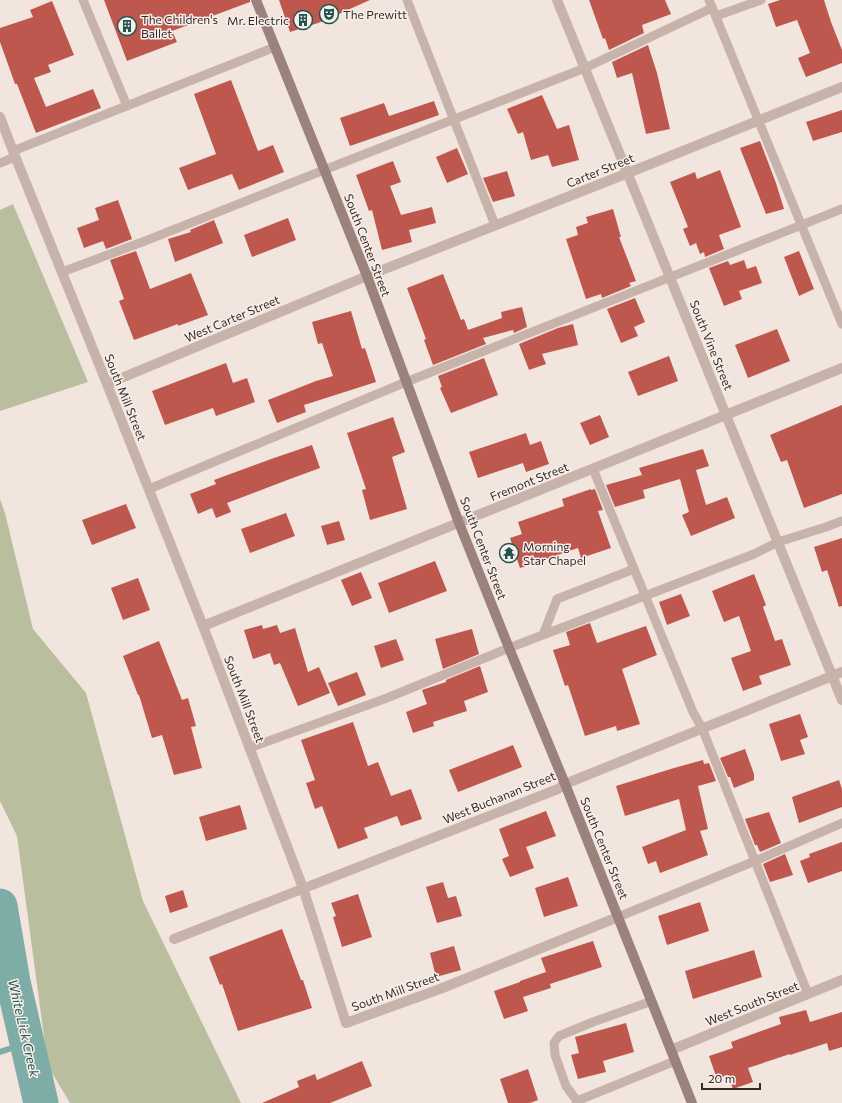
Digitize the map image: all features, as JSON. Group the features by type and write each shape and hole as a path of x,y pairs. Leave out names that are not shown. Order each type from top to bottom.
{"main road":[{"name":"South Center Street","path":"256,0 367,276 406,382 509,648 565,784 692,1103"}],"street":[{"name":"South Vine Street","path":"557,0 842,700"},
{"name":"Carter Street","path":"367,276 842,87"},
{"name":"South Mill Street","path":"0,117 203,626 303,888 346,1023 440,989 618,917"},
{"name":"West Carter Street","path":"107,384 367,276"},
{"name":"Fremont Street","path":"203,626 842,368"},
{"name":"West Buchanan Street","path":"174,939 554,791 565,784 842,672"},
{"name":"West South Street","path":"671,1050 842,980"}],"lane":[{"path":"83,0 127,106"},
{"path":"407,0 496,225"},
{"path":"62,272 585,68 712,8 761,0"},
{"path":"712,8 842,324"},
{"path":"0,163 14,154 127,106 275,47"},
{"path":"149,489 406,382 842,209"},
{"path":"593,469 690,705 702,728 808,994"},
{"path":"249,748 387,698 509,648 754,554 778,542 826,528 842,521"},
{"path":"543,635 557,599 634,569"},
{"path":"618,917 755,861 842,823"},
{"path":"652,1001 559,1036 554,1043 555,1055 566,1086 577,1102 675,1061"}],"green space":[{"path":"13,204 88,382 0,411 0,210"},
{"path":"0,499 5,513 33,629 86,693 143,901 241,1103 70,1103 48,1066 17,836 0,801"}],"building":[{"path":"104,0 250,0 250,2 172,31 177,42 127,61"},
{"path":"279,0 370,0 321,22 290,32"},
{"path":"589,0 665,0 671,14 642,25 644,33 609,50 605,38 603,39"},
{"path":"780,0 824,0 842,50 842,63 806,77 798,58 810,53 797,20 776,27 768,4"},
{"path":"52,1 74,55 48,65 51,72 34,78 46,107 93,89 101,108 36,133 17,84 15,84 0,42 0,28 33,17 30,10"},
{"path":"648,45 657,73 670,129 646,134 632,73 617,78 612,62"},
{"path":"231,80 258,151 273,145 284,172 239,190 232,174 188,190 179,168 216,154 194,94"},
{"path":"542,95 557,129 569,125 579,160 552,167 548,155 531,160 523,132 518,134 507,109"},
{"path":"434,101 439,115 350,146 340,118 384,103 389,116"},
{"path":"842,110 842,132 813,141 806,122"},
{"path":"760,141 784,209 766,214 740,148"},
{"path":"457,148 468,174 447,183 436,157"},
{"path":"393,161 401,182 390,186 401,215 432,207 436,223 409,230 412,242 382,250 372,210 369,211 356,175"},
{"path":"720,170 741,227 719,235 724,249 705,257 704,252 700,254 696,243 690,246 683,229 688,227 670,182 695,172 697,179"},
{"path":"507,171 515,196 493,202 483,178"},
{"path":"118,200 132,239 106,249 103,241 84,248 77,228 99,220 95,208"},
{"path":"613,209 621,237 619,237 636,281 629,283 631,286 602,298 601,294 586,299 566,239 578,235 576,227 588,223 586,217"},
{"path":"288,218 296,240 252,257 244,235"},
{"path":"214,220 223,243 175,262 168,239 191,232 190,230"},
{"path":"136,251 150,289 191,273 208,315 134,340 119,301 124,299 110,260"},
{"path":"799,251 814,289 799,296 784,257"},
{"path":"744,260 747,269 756,266 762,283 739,291 742,299 724,306 709,268 728,261 730,265"},
{"path":"443,274 461,320 464,319 468,330 502,318 501,312 522,307 527,327 514,333 513,330 483,338 486,344 433,365 424,340 426,339 407,288"},
{"path":"635,298 645,322 634,327 638,336 621,343 607,309"},
{"path":"351,311 362,349 365,348 376,382 304,405 306,412 277,423 268,400 333,376 322,343 318,344 312,322"},
{"path":"573,324 578,345 542,354 546,364 529,370 519,344 558,328"},
{"path":"777,329 790,361 748,378 735,345"},
{"path":"669,356 678,381 638,396 628,372"},
{"path":"484,358 498,395 451,413 440,388 442,387 438,376"},
{"path":"226,363 233,383 247,378 255,402 216,416 213,408 165,425 152,391"},
{"path":"842,405 842,494 804,508 787,460 781,462 770,435"},
{"path":"600,415 609,437 590,445 580,423"},
{"path":"393,417 405,452 392,457 407,509 370,520 362,490 366,489 347,433"},
{"path":"526,433 530,445 541,441 549,464 526,472 523,463 478,478 469,452"},
{"path":"312,445 320,468 227,503 231,512 216,518 212,508 198,514 190,494 216,484 214,480"},
{"path":"703,449 709,466 696,470 706,505 727,497 735,518 691,536 682,515 689,512 680,479 643,490 645,498 615,507 606,485 642,475 639,468"},
{"path":"595,489 603,510 598,511 611,548 581,558 578,548 520,568 510,538 522,534 518,522 564,506 562,499"},
{"path":"126,504 136,528 92,545 82,520"},
{"path":"286,513 295,536 250,553 241,529"},
{"path":"339,521 345,540 327,545 321,526"},
{"path":"842,538 842,606 839,607 827,570 822,572 814,547"},
{"path":"435,561 447,591 389,613 378,583"},
{"path":"361,572 372,598 352,606 341,580"},
{"path":"754,574 766,605 763,607 775,641 782,639 791,665 759,676 762,684 743,691 731,658 751,651 739,616 724,622 712,591"},
{"path":"138,578 150,610 123,620 111,588"},
{"path":"681,594 690,616 667,625 659,602"},
{"path":"590,623 597,643 646,626 657,655 622,669 640,724 617,731 616,726 585,736 568,685 565,686 553,650 570,645 566,632"},
{"path":"262,625 263,629 277,625 280,633 295,628 308,672 319,667 330,693 298,706 280,663 274,665 270,653 253,659 244,630"},
{"path":"472,629 479,654 443,669 435,639"},
{"path":"396,639 404,660 381,668 374,646"},
{"path":"159,641 182,700 188,698 196,726 191,727 202,768 174,775 162,735 152,738 139,695 123,656"},
{"path":"480,666 488,692 464,701 467,711 433,722 434,726 413,733 406,712 427,704 422,690 446,682 446,680"},
{"path":"357,672 366,695 338,706 328,683"},
{"path":"800,714 808,737 800,740 805,754 781,761 769,724"},
{"path":"353,722 368,766 378,762 391,796 411,789 422,819 401,826 397,816 364,828 368,838 338,849 322,806 315,809 306,783 315,780 301,740"},
{"path":"513,745 522,767 458,792 449,770"},
{"path":"745,749 754,774 754,780 734,788 720,758"},
{"path":"703,760 704,764 709,763 716,781 698,786 708,829 700,831 708,855 660,873 656,861 648,864 642,847 686,830 679,799 625,816 616,786"},
{"path":"839,780 842,789 842,807 799,823 792,797"},
{"path":"240,805 247,829 206,841 199,817"},
{"path":"546,811 556,836 526,847 534,868 510,877 502,859 509,856 499,829"},
{"path":"769,812 781,843 760,852 757,845 755,845 745,819"},
{"path":"842,842 842,871 808,883 800,861 810,857 809,854"},
{"path":"785,854 793,875 770,882 763,864"},
{"path":"568,877 578,906 544,917 535,888"},
{"path":"443,882 448,898 456,896 462,916 437,923 426,887"},
{"path":"183,890 188,907 170,913 165,896"},
{"path":"358,894 372,937 342,947 333,917 336,916 331,903"},
{"path":"700,902 709,931 667,945 658,916"},
{"path":"282,929 301,980 303,980 312,1008 238,1031 222,984 220,985 209,957"},
{"path":"593,941 602,967 550,984 551,988 523,997 528,1011 504,1019 494,991 546,972 541,958"},
{"path":"454,946 461,970 436,977 430,953"},
{"path":"754,950 762,977 693,999 685,971"},
{"path":"806,1010 810,1022 842,1012 842,1047 829,1051 827,1043 748,1068 753,1082 733,1089 728,1075 717,1079 709,1056 733,1048 731,1042 781,1024 779,1017"},
{"path":"626,1023 634,1052 603,1061 606,1072 578,1079 571,1055 579,1053 575,1037"},
{"path":"362,1061 372,1086 330,1103 262,1103 299,1087 297,1081 315,1074 317,1080"},
{"path":"528,1069 538,1100 530,1103 508,1103 500,1079"}],"waterway":[{"name":"White Lick Creek","path":"0,906 13,982 41,1103"},
{"path":"0,1052 27,1043"}],"place":[{"name":"The Prewitt","path":"329,14"},
{"name":"Mr. Electric","path":"303,20"},
{"name":"The Children's Ballet","path":"127,26"},
{"name":"Morning Star Chapel","path":"509,553"}]}
